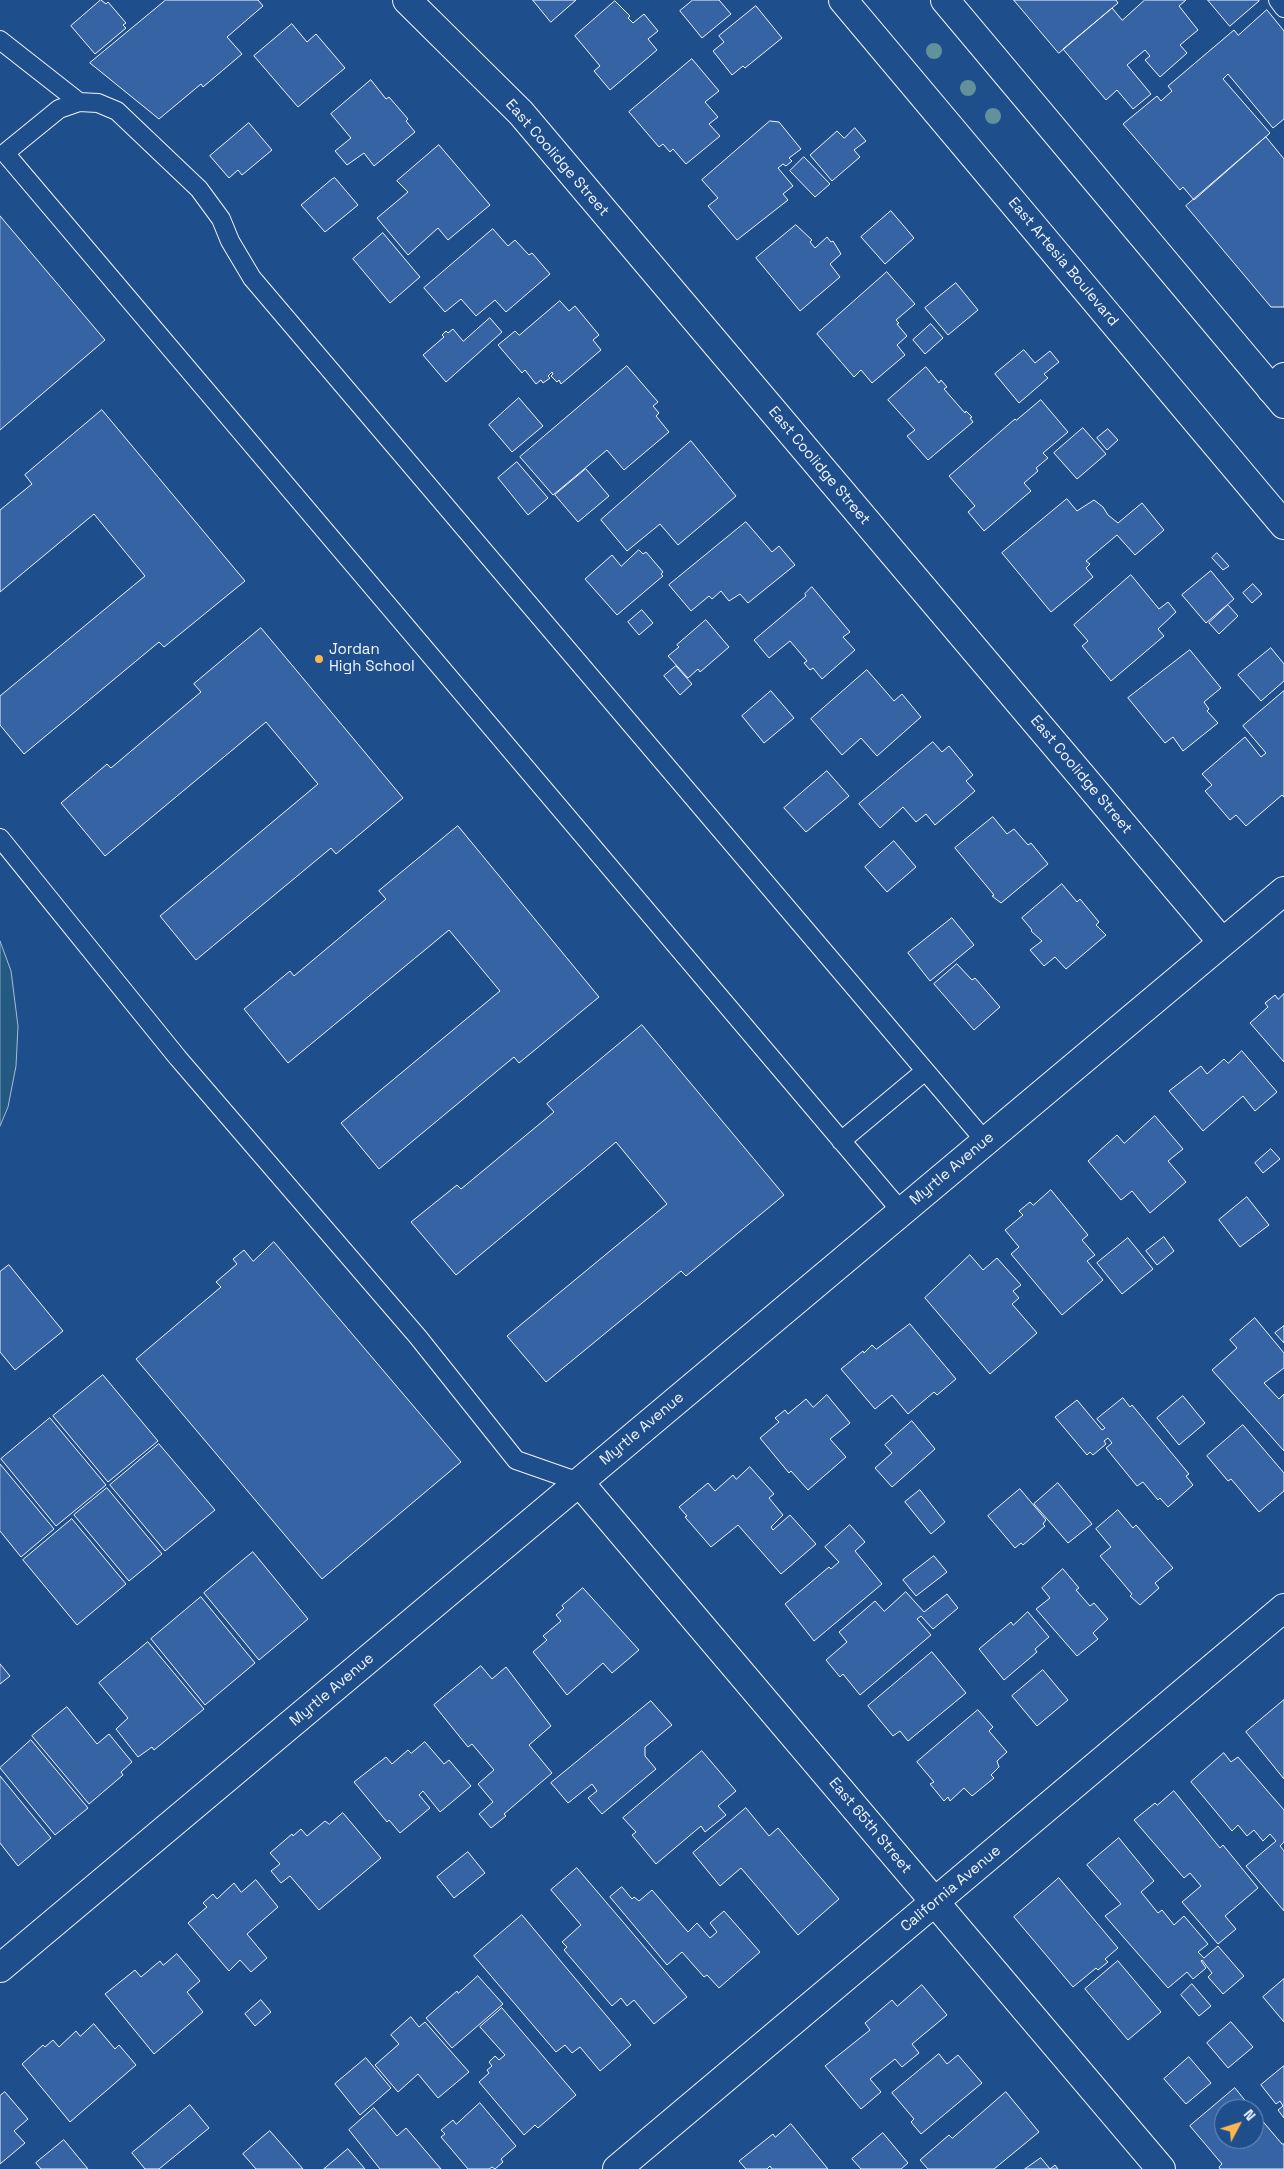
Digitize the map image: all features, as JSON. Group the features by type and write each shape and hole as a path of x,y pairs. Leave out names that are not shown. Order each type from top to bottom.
{"street":[{"name":"East Coolidge Street","path":"407,0 520,113 1222,942"},
{"name":"East Artesia Boulevard","path":"843,0 1284,524"},
{"path":"945,0 1280,390"},
{"name":"Myrtle Avenue","path":"0,1968 1284,891"},
{"name":"East 65th Street","path":"579,1482 1161,2169"},
{"name":"California Avenue","path":"617,2169 1284,1608"}],"lane":[{"path":"1278,0 1284,8"},
{"path":"0,40 79,102"},
{"path":"901,1211 5,153 59,109 79,102 98,103 118,111 198,188 221,219 230,241 252,278 985,1141"},
{"path":"0,838 178,1058 418,1337 516,1460 579,1482"},
{"path":"841,1141 925,1071"}],"shaded area":[{"path":"0,941 11,971 18,1026 16,1066 8,1107 0,1126"}],"building":[{"path":"101,0 106,4 108,2 126,23 123,25 126,28 95,54 71,26"},
{"path":"166,0 258,0 263,6 227,37 242,54 203,87 201,84 159,119 90,63"},
{"path":"533,0 576,0 551,22"},
{"path":"693,0 719,0 731,14 702,38 680,11"},
{"path":"1014,0 1116,0 1118,3 1059,53"},
{"path":"1145,0 1186,0 1179,6 1198,30 1180,45 1187,53 1160,77 1145,60 1150,56 1145,50 1127,65 1151,94 1133,109 1117,90 1106,100 1063,49 1112,8 1122,20"},
{"path":"1208,0 1259,0 1259,1 1230,26"},
{"path":"615,1 630,16 628,18 633,23 644,14 658,31 648,39 657,50 610,90 594,71 600,66 575,36"},
{"path":"756,6 782,38 745,68 743,66 732,75 713,51 724,42 719,36"},
{"path":"1267,10 1284,31 1284,119 1273,128 1228,74 1223,79 1270,133 1194,200 1183,187 1180,190 1123,124 1157,96 1161,101 1172,91 1168,86 1234,30 1238,35"},
{"path":"292,24 307,42 316,34 345,68 298,107 254,56"},
{"path":"692,59 719,91 705,102 718,117 709,124 720,136 686,164 673,149 670,152 663,144 659,147 629,112"},
{"path":"371,80 386,99 389,97 408,119 406,121 415,132 374,166 364,153 347,165 335,151 351,138 331,114"},
{"path":"770,121 779,122 801,149 789,158 792,161 786,166 783,164 778,168 793,186 783,194 788,200 737,240 708,206 718,198 702,180"},
{"path":"249,123 272,150 242,175 238,170 229,178 210,156"},
{"path":"855,128 866,141 854,150 860,157 832,181 810,155 837,131 844,138"},
{"path":"1266,137 1284,159 1284,307 1271,307 1186,206"},
{"path":"439,145 490,205 448,240 438,228 408,255 377,218 408,192 397,181"},
{"path":"804,157 830,184 815,197 790,171"},
{"path":"335,178 358,205 325,232 301,205"},
{"path":"891,211 914,238 885,264 861,237"},
{"path":"0,216 105,340 0,430"},
{"path":"796,225 812,240 810,242 815,248 827,237 831,242 833,241 841,254 830,264 840,277 800,311 756,258"},
{"path":"493,229 508,246 515,240 529,255 532,253 550,274 506,312 495,300 476,316 461,299 445,312 424,288"},
{"path":"383,233 420,277 390,303 353,259"},
{"path":"887,272 915,304 896,320 907,336 897,345 905,355 872,383 861,370 854,377 817,334"},
{"path":"956,283 978,310 948,335 925,308"},
{"path":"560,301 569,311 575,306 599,335 593,340 601,350 561,384 559,380 557,382 551,376 552,372 548,376 550,378 543,383 541,380 536,384 525,370 522,373 498,345 515,331 519,335"},
{"path":"490,318 502,332 446,382 423,355 444,337 442,335 446,331 448,333 453,329 463,341"},
{"path":"931,324 943,338 925,354 913,340"},
{"path":"1024,350 1035,363 1050,351 1059,362 1044,374 1048,378 1019,403 995,374"},
{"path":"627,366 658,402 653,406 659,413 656,416 669,432 624,470 607,450 553,495 520,457"},
{"path":"926,367 939,383 941,380 947,387 944,389 965,413 966,411 972,417 970,418 973,422 928,460 907,436 915,430 888,400"},
{"path":"519,398 543,426 512,452 489,425"},
{"path":"1041,400 1068,432 1043,453 1048,458 1036,468 1038,471 1024,483 1031,491 984,531 968,512 975,506 949,476 1015,419"},
{"path":"102,410 245,581 164,647 159,642 24,754 0,725 0,696 145,576 94,514 0,592 0,510 32,484 25,475"},
{"path":"1083,428 1106,454 1077,479 1054,453"},
{"path":"1108,429 1118,440 1107,450 1097,438"},
{"path":"691,441 736,496 678,545 660,524 627,551 601,520"},
{"path":"517,462 548,498 528,515 498,478"},
{"path":"586,469 609,496 578,522 555,495"},
{"path":"1067,499 1077,511 1094,500 1118,523 1142,503 1164,530 1135,555 1117,535 1086,561 1090,564 1086,568 1093,577 1051,612 1002,553"},
{"path":"746,522 772,552 779,546 795,565 748,603 740,594 729,601 721,591 712,599 709,596 691,611 669,585"},
{"path":"639,550 643,554 646,552 663,572 661,574 663,576 617,615 585,579 612,555 621,566"},
{"path":"1217,553 1229,566 1223,570 1212,558"},
{"path":"1211,571 1234,599 1206,623 1182,595"},
{"path":"1131,575 1159,609 1168,602 1176,612 1158,629 1164,636 1111,681 1082,646 1088,641 1074,625"},
{"path":"1253,584 1262,594 1252,603 1243,593"},
{"path":"812,587 850,632 843,637 855,650 822,679 813,668 810,670 804,663 807,661 790,641 769,658 754,640 806,596 805,594"},
{"path":"1228,605 1238,616 1219,634 1209,623"},
{"path":"642,610 653,623 639,635 628,622"},
{"path":"706,620 729,647 700,672 698,669 688,678 668,656 679,647 677,645"},
{"path":"261,628 403,798 336,854 331,848 196,960 160,916 318,784 266,722 105,856 61,803 107,764 111,768 201,692 194,684"},
{"path":"1271,648 1284,664 1284,681 1261,701 1238,675"},
{"path":"1190,650 1221,688 1204,702 1209,709 1207,711 1218,723 1183,751 1173,737 1165,743 1128,698"},
{"path":"676,666 692,684 680,695 664,676"},
{"path":"867,670 894,701 902,694 921,717 877,756 861,738 842,755 811,719"},
{"path":"771,691 794,718 764,743 742,716"},
{"path":"1284,691 1284,797 1282,795 1246,826 1236,815 1230,820 1205,791 1212,785 1202,774 1245,737 1261,757 1266,753 1243,726"},
{"path":"933,742 942,752 949,746 973,775 966,781 975,791 935,825 926,814 916,822 903,807 880,828 859,804"},
{"path":"827,771 849,796 806,832 784,808"},
{"path":"993,817 1007,834 1014,829 1028,845 1031,843 1048,864 1001,903 992,896 994,895 955,848"},
{"path":"458,826 599,997 519,1063 514,1057 379,1169 341,1123 500,991 449,930 288,1063 244,1009 290,971 294,976 386,899 379,891"},
{"path":"894,841 916,867 887,892 865,867"},
{"path":"1062,884 1077,902 1080,899 1099,922 1096,925 1106,935 1066,969 1055,957 1044,966 1030,950 1042,941 1031,931 1022,918"},
{"path":"952,918 974,945 930,981 908,953"},
{"path":"957,964 972,980 975,978 1000,1007 974,1030 934,984"},
{"path":"1284,994 1284,1062 1250,1023 1268,1007 1265,1003 1275,995 1278,999"},
{"path":"642,1025 784,1195 686,1276 681,1271 546,1382 507,1336 667,1204 616,1142 456,1275 411,1222 457,1185 461,1189 554,1112 547,1104"},
{"path":"1242,1051 1277,1092 1255,1111 1243,1096 1203,1131 1169,1091 1201,1066 1207,1074 1224,1059 1228,1063"},
{"path":"1155,1116 1183,1149 1168,1161 1186,1182 1150,1213 1132,1191 1121,1200 1088,1161 1117,1135 1124,1143"},
{"path":"1271,1149 1280,1159 1263,1173 1255,1163"},
{"path":"1051,1190 1088,1235 1082,1240 1095,1255 1087,1261 1103,1280 1062,1315 1011,1254 1019,1247 1005,1230 1023,1215 1019,1211 1030,1202 1033,1205"},
{"path":"1247,1197 1269,1225 1240,1247 1219,1220"},
{"path":"1164,1237 1174,1251 1157,1265 1146,1251"},
{"path":"1128,1238 1153,1269 1122,1294 1097,1263"},
{"path":"274,1242 461,1462 322,1579 136,1359 221,1287 216,1282 237,1264 233,1259 244,1250 253,1261"},
{"path":"970,1255 983,1270 997,1258 1021,1285 1013,1291 1019,1298 1012,1304 1037,1333 990,1374 925,1298"},
{"path":"9,1265 63,1331 15,1370 0,1352 0,1272"},
{"path":"1255,1318 1284,1353 1284,1368 1264,1383 1279,1399 1284,1394 1284,1451 1212,1370 1237,1348 1230,1340"},
{"path":"910,1324 956,1379 937,1395 934,1392 908,1414 892,1395 875,1409 841,1369 872,1345 876,1349"},
{"path":"1284,1326 1284,1343 1275,1333"},
{"path":"103,1375 158,1441 108,1482 53,1416"},
{"path":"827,1395 850,1423 830,1439 846,1457 808,1490 791,1471 789,1473 760,1438 779,1422 775,1418 785,1410 788,1414 806,1399 813,1407"},
{"path":"1183,1396 1205,1423 1179,1445 1157,1418"},
{"path":"1123,1398 1130,1407 1132,1405 1189,1474 1186,1476 1193,1485 1168,1507 1160,1498 1158,1500 1143,1482 1137,1486 1106,1448 1112,1443 1108,1438 1104,1441 1106,1444 1093,1455 1090,1452 1087,1455 1055,1417 1077,1400 1102,1430 1105,1428 1097,1419"},
{"path":"50,1418 106,1485 56,1526 1,1459"},
{"path":"912,1421 935,1449 892,1487 875,1468 892,1453 885,1445"},
{"path":"1243,1425 1284,1473 1284,1491 1259,1512 1231,1479 1228,1481 1207,1456"},
{"path":"159,1444 215,1510 165,1551 110,1485"},
{"path":"0,1464 54,1529 21,1557 0,1531"},
{"path":"750,1467 774,1494 769,1498 783,1515 771,1527 773,1530 790,1515 816,1544 781,1574 738,1525 711,1547 685,1517 687,1516 679,1507 708,1483 715,1491 733,1475 736,1479"},
{"path":"1058,1483 1092,1524 1068,1543 1034,1504"},
{"path":"107,1488 162,1554 129,1581 74,1515"},
{"path":"1020,1489 1046,1520 1043,1524 1045,1526 1023,1545 1021,1543 1015,1548 988,1516"},
{"path":"920,1490 945,1522 931,1534 905,1502"},
{"path":"1118,1510 1133,1528 1136,1525 1173,1568 1155,1583 1159,1588 1140,1605 1130,1596 1132,1594 1100,1556 1111,1547 1096,1529"},
{"path":"72,1519 126,1584 77,1625 23,1560"},
{"path":"850,1525 865,1542 855,1551 882,1584 814,1641 785,1604 829,1567 831,1569 839,1562 825,1547"},
{"path":"253,1552 308,1619 259,1660 204,1593"},
{"path":"934,1556 947,1572 916,1596 903,1580"},
{"path":"1063,1569 1079,1588 1076,1590 1090,1606 1094,1603 1108,1619 1093,1633 1098,1639 1077,1656 1036,1609 1050,1598 1042,1588"},
{"path":"583,1588 639,1650 612,1673 603,1663 567,1695 533,1652 547,1640 543,1636 561,1621 556,1615 564,1608 562,1606"},
{"path":"906,1592 924,1612 947,1594 958,1608 933,1629 921,1616 917,1619 931,1635 860,1695 843,1674 840,1677 826,1660 847,1642 839,1632 875,1601 884,1611"},
{"path":"201,1597 255,1663 205,1705 151,1639"},
{"path":"1028,1612 1049,1637 1035,1649 1037,1652 1004,1680 979,1649 1011,1622 1013,1625"},
{"path":"148,1642 204,1709 154,1750 152,1747 138,1757 116,1729 128,1718 99,1683"},
{"path":"932,1652 966,1693 908,1741 900,1731 893,1736 868,1706"},
{"path":"0,1664 10,1676 0,1684"},
{"path":"481,1666 492,1679 506,1667 551,1726 529,1745 552,1773 504,1814 506,1816 491,1828 479,1814 493,1802 478,1784 494,1770 472,1744 468,1747 434,1705"},
{"path":"1043,1670 1068,1700 1037,1726 1012,1696"},
{"path":"1284,1700 1284,1779 1246,1732"},
{"path":"651,1701 672,1725 645,1747 645,1756 656,1769 602,1814 588,1798 597,1791 592,1784 568,1803 551,1783"},
{"path":"67,1707 97,1744 109,1734 132,1762 121,1772 123,1775 89,1804 32,1736"},
{"path":"978,1710 993,1727 989,1731 1007,1752 997,1761 999,1767 991,1775 994,1778 972,1796 964,1788 950,1801 948,1797 944,1801 930,1784 934,1782 917,1762"},
{"path":"31,1740 88,1808 55,1835 0,1768"},
{"path":"425,1742 444,1764 449,1760 471,1786 440,1812 423,1791 419,1795 430,1808 400,1833 389,1820 387,1822 354,1782 386,1757 392,1764 408,1750 411,1753"},
{"path":"702,1751 736,1791 718,1806 726,1815 705,1832 701,1826 656,1864 632,1835 636,1832 623,1818"},
{"path":"1224,1753 1231,1762 1238,1757 1284,1810 1284,1842 1280,1846 1284,1851 1284,1911 1246,1866 1276,1841 1270,1834 1263,1841 1254,1830 1247,1836 1238,1825 1232,1831 1191,1782"},
{"path":"0,1776 51,1838 18,1866 0,1843"},
{"path":"1174,1791 1220,1848 1223,1845 1258,1888 1225,1916 1236,1929 1218,1944 1182,1902 1201,1886 1190,1873 1184,1878 1134,1820"},
{"path":"746,1808 769,1836 778,1828 839,1899 798,1935 741,1868 720,1886 693,1853"},
{"path":"343,1813 381,1858 319,1910 290,1876 281,1883 271,1871 280,1864 270,1853 292,1834 293,1836 301,1829 307,1836 325,1821 329,1824"},
{"path":"1119,1838 1154,1881 1141,1892 1158,1913 1162,1910 1174,1925 1184,1916 1208,1944 1198,1952 1204,1958 1218,1946 1244,1976 1223,1994 1208,1977 1212,1973 1202,1960 1206,1968 1193,1979 1187,1972 1168,1988 1105,1916 1121,1904 1087,1865"},
{"path":"468,1852 485,1873 454,1898 437,1877"},
{"path":"577,1868 687,1997 654,2024 634,2000 627,2006 621,1998 612,2006 564,1950 567,1947 562,1942 581,1925 551,1890"},
{"path":"1059,1878 1118,1948 1105,1959 1108,1962 1098,1970 1096,1968 1073,1987 1014,1917"},
{"path":"256,1880 278,1907 247,1934 267,1958 251,1972 240,1960 229,1971 188,1923 207,1907 203,1903 213,1894 217,1899 234,1883 241,1892"},
{"path":"622,1887 632,1899 634,1897 639,1901 652,1890 688,1932 697,1923 710,1938 717,1932 710,1923 724,1911 760,1952 719,1988 707,1975 704,1977 682,1952 667,1965 610,1897"},
{"path":"522,1915 631,2045 600,2071 580,2047 572,2053 565,2045 556,2052 474,1956"},
{"path":"177,1954 200,1981 187,1992 203,2012 154,2054 105,1994 135,1970 141,1977 160,1961 163,1965"},
{"path":"1118,1961 1161,2012 1128,2040 1085,1989"},
{"path":"478,1976 503,2004 452,2048 426,2018 457,1991 458,1993"},
{"path":"1284,1979 1284,2022 1263,1997"},
{"path":"1192,1984 1211,2006 1199,2016 1181,1995"},
{"path":"922,1985 947,2015 912,2044 919,2053 902,2067 895,2059 870,2079 881,2092 861,2109 825,2066 870,2030 865,2023 892,2000 897,2006"},
{"path":"261,2000 271,2012 255,2026 245,2014"},
{"path":"502,2008 576,2095 538,2128 535,2125 524,2135 479,2082 489,2073 487,2070 492,2066 489,2062 495,2056 499,2060 505,2055 480,2027"},
{"path":"411,2017 419,2027 425,2022 469,2072 438,2098 418,2074 398,2092 375,2065 399,2044 391,2035"},
{"path":"1231,2022 1253,2047 1228,2068 1207,2043"},
{"path":"94,2024 115,2049 119,2045 136,2065 70,2122 22,2064 43,2045 45,2047 53,2040 59,2047 76,2031 80,2036"},
{"path":"939,2054 947,2064 958,2055 982,2083 921,2134 911,2122 914,2119 892,2093"},
{"path":"1189,2057 1211,2083 1186,2104 1164,2079"},
{"path":"366,2058 391,2088 360,2115 335,2084"},
{"path":"1284,2066 1284,2118 1278,2110 1283,2106 1280,2101 1276,2104 1261,2085"},
{"path":"1235,2088 1244,2099 1222,2099"},
{"path":"5,2092 28,2119 14,2131 25,2143 0,2164 0,2096"},
{"path":"1006,2092 1039,2132 994,2169 928,2169 920,2160 949,2135 952,2138"},
{"path":"480,2103 516,2146 501,2159 503,2162 495,2169 492,2167 489,2169 468,2169 441,2137 445,2134 441,2130 453,2120 456,2124"},
{"path":"190,2105 209,2128 159,2169 145,2169 132,2153"},
{"path":"1214,2106 1214,2149 1264,2149 1264,2123 1284,2144 1284,2169 1220,2169 1219,2167 1222,2164 1190,2126"},
{"path":"374,2108 397,2136 406,2128 441,2169 380,2169 349,2130"},
{"path":"791,2124 828,2169 772,2169 770,2166 767,2169 746,2169 739,2161 773,2134 775,2137"},
{"path":"270,2131 303,2169 256,2169 243,2154"},
{"path":"883,2133 908,2163 901,2169 861,2169 852,2159"},
{"path":"64,2140 88,2169 41,2169 36,2163"},
{"path":"348,2149 365,2169 324,2169"},
{"path":"1041,2158 1050,2169 1025,2169"},
{"path":"1055,2165 1058,2169 1050,2169"}],"place":[{"name":"Jordan High School","path":"319,659"}]}
